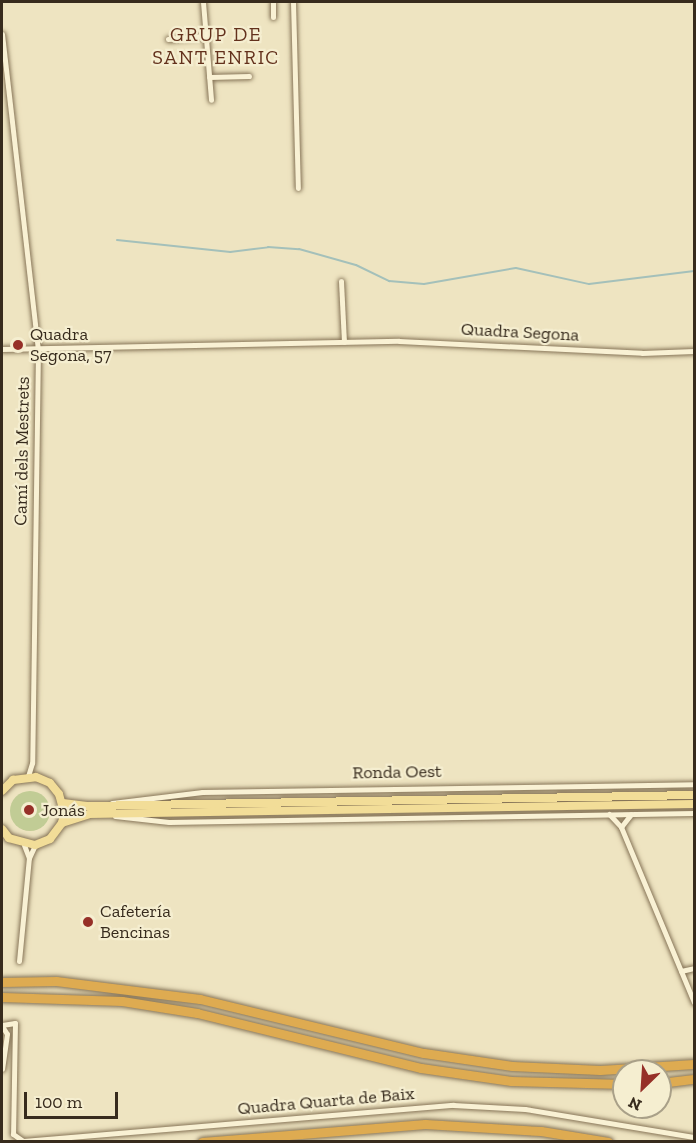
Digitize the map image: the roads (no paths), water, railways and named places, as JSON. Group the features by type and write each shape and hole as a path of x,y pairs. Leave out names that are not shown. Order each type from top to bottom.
{"highway":[{"path":"2,982 56,981 200,999 424,1053 512,1066 600,1070 694,1064"},
{"path":"2,997 122,1001 198,1014 421,1068 511,1081 612,1084"},
{"path":"672,1082 694,1079"},
{"path":"202,1142 425,1124 541,1131 608,1142"}],"main road":[{"path":"2,791 13,780 32,777 50,783 63,803 62,823 50,839 35,845 24,845 9,838 2,829"},
{"name":"Ronda Oest","path":"62,823 74,816 102,810 694,795"},
{"name":"Ronda Oest","path":"63,803 102,810 694,804"}],"street":[{"path":"203,2 211,100"},
{"path":"273,2 273,17"},
{"path":"293,2 298,188"},
{"name":"Camí dels Mestrets","path":"2,34 39,349 32,777"},
{"path":"168,39 206,36"},
{"path":"209,77 249,76"},
{"path":"341,281 344,342"},
{"name":"Quadra Segona","path":"2,349 344,342 694,351"},
{"name":"Ronda Oest","path":"102,810 167,793 694,784"},
{"name":"Ronda Oest","path":"102,810 169,822 694,813"},
{"path":"609,814 621,827 694,1002"},
{"path":"621,827 631,814"},
{"path":"24,845 29,858"},
{"path":"19,962 29,858 35,845"},
{"path":"681,971 694,968"},
{"name":"Quadra Quarta de Baix","path":"2,1026 15,1023 13,1134 23,1141 453,1106 525,1109 694,1137"},
{"path":"2,1026 7,1034 2,1069"}],"waterway":[{"path":"117,240 230,252 268,247 299,249 356,265 389,281 424,284 516,268 589,284 694,271"}],"place":[{"name":"Quadra Segona, 57","path":"18,345"},
{"name":"Jonás","path":"29,810"},
{"name":"Cafetería Bencinas","path":"88,922"}],"district":[{"name":"GRUP DE SANT ENRIC","path":"216,46"}]}
